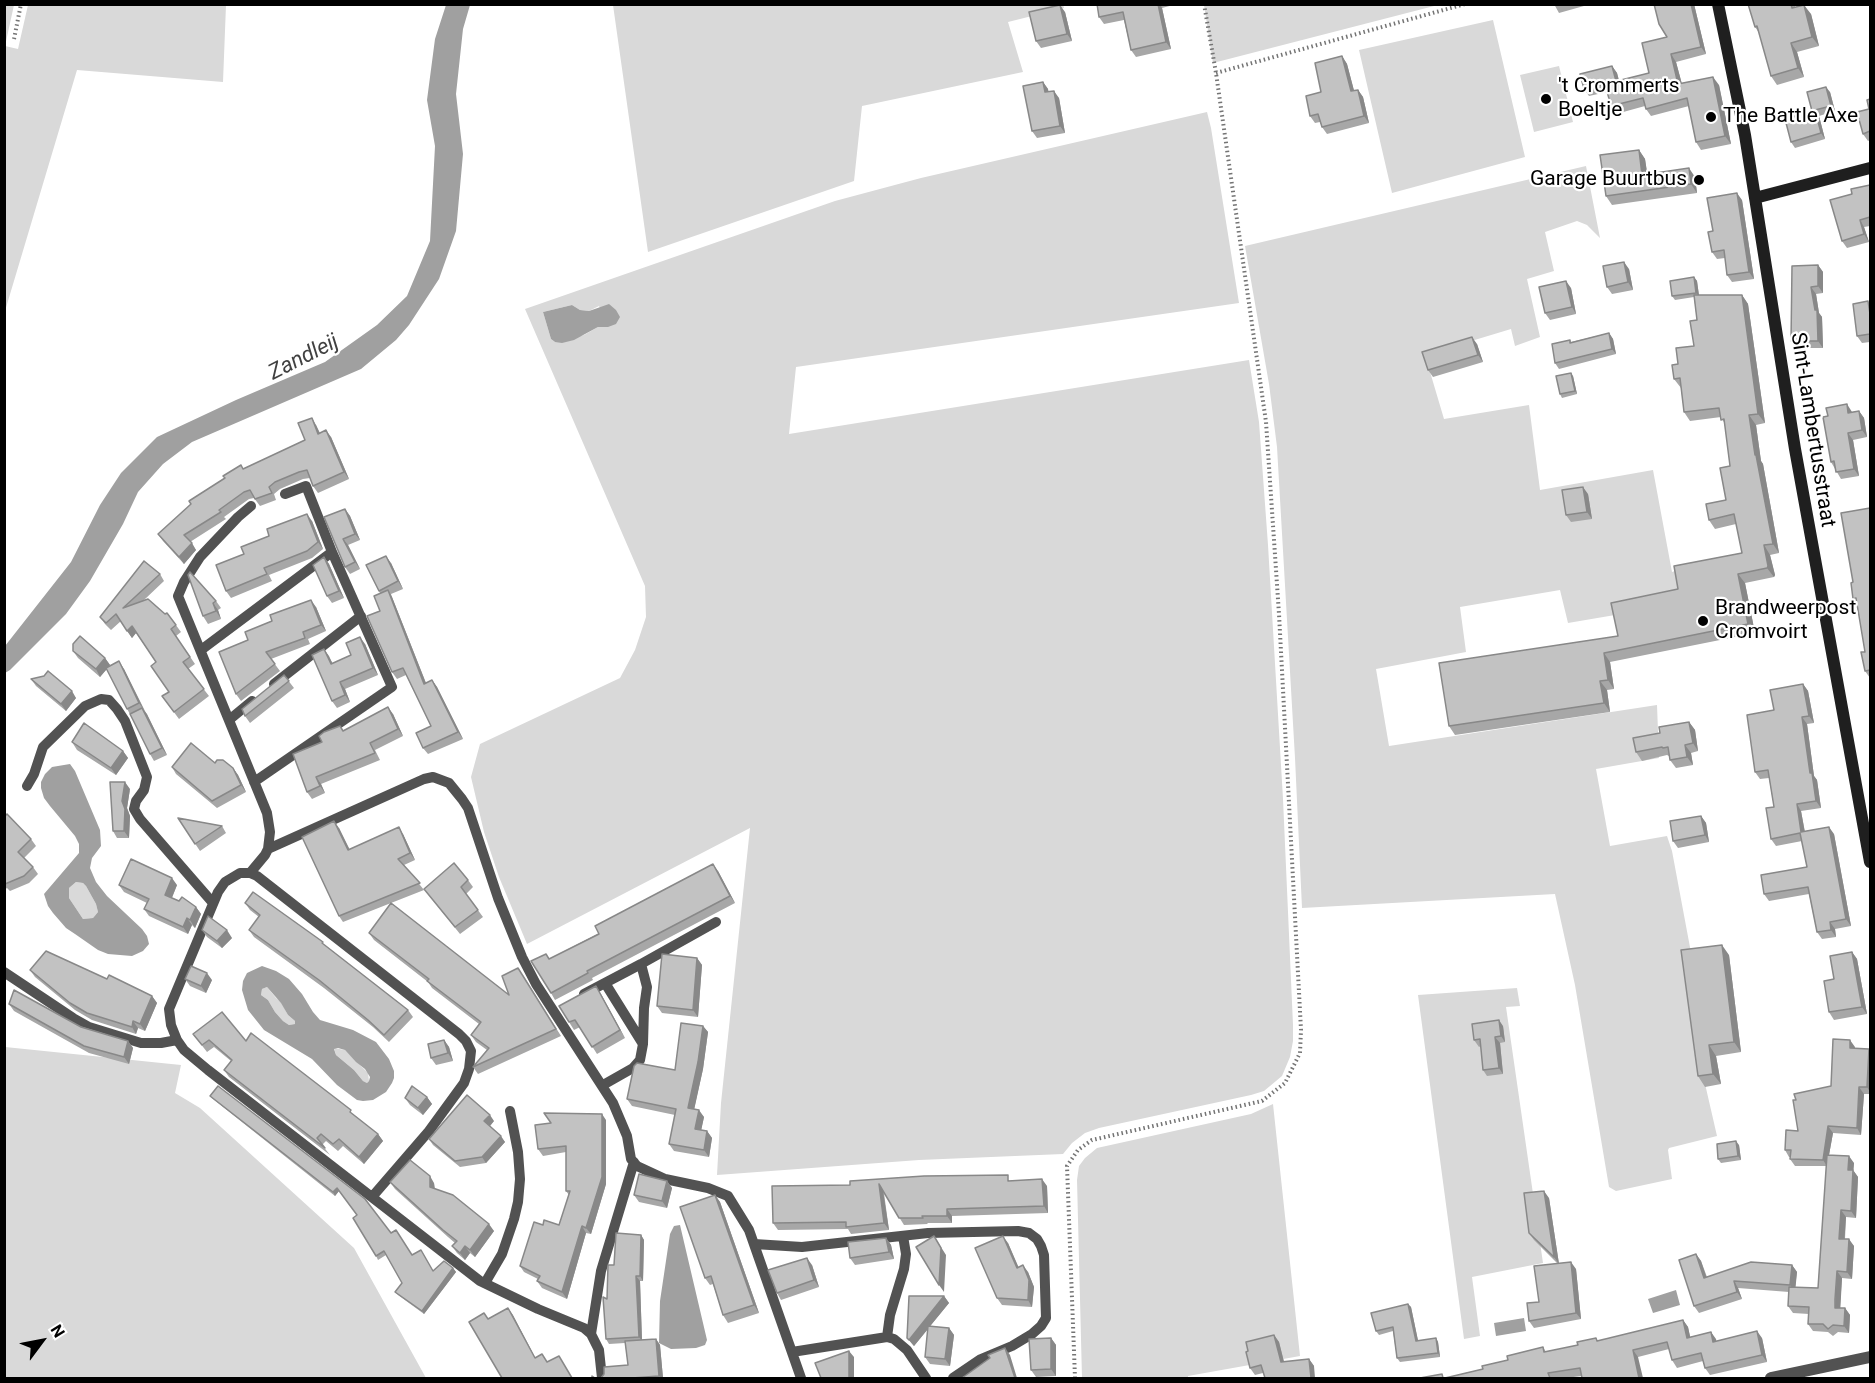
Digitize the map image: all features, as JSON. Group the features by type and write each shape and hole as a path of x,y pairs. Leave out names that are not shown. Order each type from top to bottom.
{"main road":[{"name":"Sint-Lambertusstraat","path":"1718,4 1745,135 1794,449 1870,862"},
{"path":"1755,198 1870,168"}],"street":[{"path":"1771,1378 1870,1357"}],"lane":[{"path":"254,782 392,687 332,552 306,486 285,494"},
{"path":"250,873 268,849 270,832 267,813 178,596 200,557 251,506"},
{"path":"201,650 332,552"},
{"path":"228,720 361,616"},
{"path":"27,786 34,774 43,747 85,705 101,699 109,700 125,721 147,777 144,790 136,801 134,809 140,819 213,903"},
{"path":"268,849 424,779 433,777 449,783 468,808 498,898 522,957 536,984 614,1103 627,1136 631,1159 664,1179 708,1188 728,1196 744,1220 754,1244 801,1378"},
{"path":"372,1197 429,1131 464,1083 471,1052 466,1041 459,1034 257,876 240,873 225,882 218,892 170,1009 171,1026 184,1050 208,1070 480,1281 537,1309 584,1328 591,1334 599,1350 602,1378"},
{"path":"574,999 716,922"},
{"path":"603,1085 633,1068 640,1060 647,987 641,964"},
{"path":"4,972 89,1027 141,1043 177,1040"},
{"path":"605,983 643,1044"},
{"path":"553,1010 563,1004"},
{"path":"485,1283 502,1254 518,1202 520,1179 518,1152 510,1112"},
{"path":"591,1334 601,1271 634,1162"},
{"path":"754,1244 802,1247 928,1233 1018,1231 1029,1233 1037,1239 1044,1255 1046,1318 1041,1326 1012,1346 981,1359 953,1378"},
{"path":"887,1338 890,1315 904,1269 906,1254 903,1236"},
{"path":"792,1352 887,1338 894,1339 907,1350 926,1378"}],"path":[{"path":"14,39 21,4"},
{"path":"1075,1378 1067,1166 1078,1150 1092,1140 1262,1101 1285,1083 1300,1053 1301,1030 1279,614 1266,422 1204,4"},
{"path":"1216,74 1465,4"}],"shaded area":[{"path":"5,4 14,5 5,46"},
{"path":"1063,4 1064,8 1008,22 1023,72 862,106 854,181 648,252 613,5"},
{"path":"1204,4 1438,5 1213,63"},
{"path":"28,5 226,5 223,82 77,70 5,311 5,46 18,49"},
{"path":"446,5 470,5 463,29 456,94 463,154 456,231 439,279 409,325 396,340 361,369 192,442 163,464 138,492 123,524 90,581 66,614 5,673 5,646 71,562 100,505 121,473 157,437 325,362 377,325 407,296 430,241 435,146 427,100 435,39"},
{"path":"1493,20 1525,157 1392,193 1359,50"},
{"name":"'t Crommerts Boeltje","path":"1559,66 1573,122 1534,132 1520,75"},
{"path":"1207,112 1239,303 796,367 789,434 1249,360 1259,422 1283,799 1293,1025 1290,1057 1282,1076 1264,1091 1099,1128 1085,1133 1063,1154 919,1160 717,1175 721,1103 750,828 527,944 499,877 484,832 471,777 480,744 620,678 635,650 646,617 645,586 525,309 835,201 921,178","holes":["572,305 580,310 589,311 599,306 608,327 598,327 584,335 555,342 551,339 543,312"]},
{"path":"1586,166 1600,238 1587,225 1577,221 1545,232 1554,271 1527,279 1540,337 1515,346 1511,329 1425,355 1444,419 1529,405 1540,490 1653,470 1672,572 1678,570 1683,593 1615,615 1568,623 1560,590 1460,607 1466,652 1376,669 1389,746 1657,705 1659,758 1596,769 1610,846 1667,836 1672,851 1692,958 1697,1049 1717,1136 1669,1148 1672,1179 1616,1191 1609,1187 1575,985 1555,894 1302,908 1277,447 1269,384 1245,246"},
{"path":"609,304 620,317 616,324 598,327 574,340 562,343 551,339 543,312 572,305 580,310 589,311"},
{"path":"70,764 75,771 100,830 101,846 92,858 90,868 96,882 107,896 147,936 149,944 143,951 132,956 108,954 98,950 66,928 48,906 44,894 79,853 79,844 75,836 44,798 41,782 52,767","holes":["76,882 83,883 96,904 98,912 93,918 83,919 69,898 69,888"]},
{"path":"76,882 86,886 96,904 98,912 93,918 83,919 69,898 69,888"},
{"path":"262,966 276,971 289,979 320,1020 353,1030 376,1042 389,1059 394,1071 394,1078 386,1092 373,1100 357,1100 337,1085 312,1059 264,1030 248,1010 242,990 247,973","holes":["267,987 295,1021 295,1024 289,1025 283,1021 268,1000 261,995 262,989","334,1049 345,1050 365,1069 370,1077 367,1083 336,1055"]},
{"path":"267,987 281,1002 295,1024 289,1025 283,1021 268,1000 261,995 262,989"},
{"path":"1517,988 1520,1006 1506,1007 1543,1263 1472,1277 1480,1336 1464,1339 1418,995"},
{"path":"5,1047 181,1065 175,1093 200,1108 354,1248 426,1378 5,1378"},
{"path":"334,1048 345,1050 368,1073 367,1083 336,1055"},
{"path":"1273,1104 1300,1356 1188,1376 1188,1378 1082,1378 1077,1180 1079,1166 1097,1148 1251,1114"},
{"path":"680,1225 707,1340 705,1345 696,1348 671,1349 659,1343 660,1301 670,1234 674,1226"},
{"path":"1676,1290 1680,1305 1653,1313 1648,1299"},
{"path":"1524,1318 1526,1331 1496,1336 1494,1323"}],"building":[{"path":"1097,4 1158,4 1166,42 1131,50 1123,12 1099,17"},
{"path":"1654,4 1691,4 1701,47 1671,54 1678,84 1713,77 1725,136 1696,142 1687,98 1646,109 1643,98 1611,106 1605,84 1649,73 1642,43 1667,37 1659,24"},
{"path":"1748,4 1791,4 1792,8 1804,5 1812,37 1791,43 1798,68 1771,76 1757,26 1755,27"},
{"path":"1060,5 1067,34 1036,41 1029,12"},
{"path":"1342,56 1351,91 1358,90 1364,116 1322,127 1318,114 1310,116 1306,96 1321,92 1315,63"},
{"path":"1612,66 1616,81 1584,89 1580,74"},
{"path":"1043,82 1045,92 1054,91 1060,126 1032,131 1023,86"},
{"path":"1826,87 1831,106 1815,110 1821,133 1791,142 1785,119 1812,111 1807,92"},
{"path":"1870,99 1870,131 1863,134 1857,112 1869,109 1867,100"},
{"path":"1639,150 1642,175 1689,168 1691,184 1606,196 1600,155"},
{"path":"1870,185 1870,217 1860,220 1864,234 1842,241 1830,200 1852,194 1851,189"},
{"path":"1737,193 1749,272 1727,275 1724,250 1712,252 1708,232 1713,231 1707,198"},
{"path":"1624,262 1628,282 1607,287 1603,266"},
{"path":"1818,265 1818,286 1811,287 1815,310 1817,310 1818,341 1791,341 1792,266"},
{"path":"1694,277 1696,293 1672,296 1670,281"},
{"path":"1566,281 1572,307 1545,313 1539,287"},
{"path":"1694,295 1742,295 1758,414 1749,415 1773,544 1764,545 1767,568 1738,574 1748,624 1604,653 1608,680 1600,681 1604,703 1449,726 1439,663 1618,636 1611,603 1678,589 1674,566 1742,553 1734,514 1709,520 1706,504 1726,500 1720,468 1730,466 1724,419 1721,420 1719,408 1684,412 1680,378 1674,379 1672,365 1678,364 1676,348 1694,346 1690,321 1697,320"},
{"path":"1868,301 1870,334 1857,336 1853,304"},
{"path":"1609,333 1612,349 1555,363 1552,344 1570,340 1570,343"},
{"path":"1472,337 1478,355 1428,370 1422,352"},
{"path":"1571,373 1575,391 1560,394 1556,376"},
{"path":"1847,404 1848,413 1859,411 1862,430 1848,433 1854,469 1836,472 1834,461 1831,462 1823,417 1828,416 1826,408"},
{"path":"312,418 318,434 326,430 344,472 313,486 307,470 275,482 269,487 272,493 255,499 250,490 244,492 219,510 221,512 184,535 192,543 179,557 158,534 191,504 189,501 225,478 223,476 241,465 243,469 305,440 298,423"},
{"path":"1583,487 1587,512 1566,515 1562,490"},
{"path":"1870,508 1870,670 1865,671 1861,652 1865,652 1856,598 1853,599 1851,583 1853,582 1841,513"},
{"path":"345,509 355,534 343,539 355,562 345,567 324,517"},
{"path":"307,514 318,542 307,551 264,568 267,574 226,591 216,565 244,554 241,547 269,536 267,529"},
{"path":"386,556 398,581 379,591 366,565"},
{"path":"324,557 339,591 327,596 313,565"},
{"path":"144,561 160,574 123,608 148,599 165,614 167,613 176,625 171,629 190,657 183,662 204,689 174,712 162,696 169,692 151,666 156,662 132,626 127,631 116,614 106,623 100,617"},
{"path":"190,572 216,601 213,603 216,611 203,616 188,575"},
{"path":"388,590 424,684 432,680 458,732 423,748 416,733 431,726 403,668 392,672 367,616 380,611 374,596"},
{"path":"311,600 321,625 303,632 305,638 266,652 275,664 236,694 219,652 248,640 245,632 272,621 270,615"},
{"path":"80,636 105,658 96,669 73,651 73,644"},
{"path":"360,637 373,668 340,682 345,695 332,701 312,655 324,649 331,664 351,655 346,643"},
{"path":"119,661 139,703 127,709 106,668"},
{"path":"48,671 72,691 61,704 31,679 44,676"},
{"path":"284,675 289,681 245,716 242,709"},
{"path":"1803,684 1809,716 1802,717 1816,801 1797,804 1801,832 1829,827 1846,919 1830,922 1831,930 1817,932 1808,887 1764,894 1761,875 1807,867 1800,833 1771,839 1766,808 1774,807 1768,770 1755,772 1747,715 1774,710 1770,690"},
{"path":"388,707 398,729 370,743 375,753 316,777 320,786 307,792 293,754 322,742 319,736 324,732 340,726 343,731"},
{"path":"142,708 162,748 150,754 130,714"},
{"path":"1689,722 1693,743 1685,745 1687,757 1670,760 1668,747 1636,752 1633,738 1660,733 1659,727"},
{"path":"84,723 123,751 111,768 72,742"},
{"path":"191,743 215,763 217,760 223,760 233,768 241,785 212,801 172,767"},
{"path":"110,782 125,782 122,801 125,809 124,831 113,831"},
{"path":"7,814 31,839 18,852 33,867 24,876 5,884 4,817"},
{"path":"1701,816 1705,835 1673,841 1670,821"},
{"path":"178,818 222,826 195,844"},
{"path":"334,821 348,850 399,827 410,853 398,859 420,883 339,916 302,837"},
{"path":"131,859 172,878 165,895 179,901 182,897 196,907 190,920 187,918 183,927 144,909 149,899 119,885"},
{"path":"454,863 468,880 461,887 478,910 455,927 424,889"},
{"path":"713,864 730,896 587,971 588,973 551,993 531,961 546,954 549,959 599,934 595,926"},
{"path":"253,892 323,942 408,1010 384,1035 319,980 249,930 260,915 245,903"},
{"path":"391,903 509,995 502,976 518,968 556,1029 473,1067 489,1048 471,1035 481,1022 369,933"},
{"path":"208,916 227,930 217,941 202,930"},
{"path":"1722,945 1734,1042 1709,1045 1713,1074 1698,1076 1681,950"},
{"path":"46,951 107,979 109,975 152,996 140,1024 133,1021 132,1027 87,1013 70,1003 30,970"},
{"path":"1852,952 1862,1007 1829,1012 1824,981 1834,979 1830,956"},
{"path":"662,954 697,958 693,1010 657,1006"},
{"path":"191,966 207,973 201,986 185,979"},
{"path":"596,986 620,1030 592,1047 575,1020 569,1022 559,1006"},
{"path":"14,990 81,1027 128,1041 124,1057 84,1046 9,1004"},
{"path":"222,1012 246,1041 251,1033 351,1110 350,1112 378,1134 359,1157 339,1139 333,1144 321,1134 317,1138 325,1148 224,1070 232,1060 209,1040 202,1045 193,1034"},
{"path":"1499,1020 1501,1036 1495,1037 1499,1068 1483,1070 1480,1039 1474,1040 1472,1024"},
{"path":"681,1023 703,1026 688,1108 699,1110 695,1129 707,1131 704,1150 669,1144 676,1109 627,1099 634,1066 637,1063 675,1070"},
{"path":"1833,1039 1850,1040 1850,1048 1869,1049 1867,1087 1859,1087 1857,1128 1828,1126 1823,1160 1790,1159 1791,1150 1785,1150 1786,1130 1798,1131 1794,1094 1831,1086"},
{"path":"444,1040 448,1053 431,1058 428,1044"},
{"path":"218,1086 365,1199 391,1233 396,1230 412,1255 421,1250 433,1271 444,1261 453,1268 422,1311 395,1292 402,1283 384,1251 376,1256 353,1218 357,1215 337,1188 333,1192 210,1096"},
{"path":"412,1086 427,1097 418,1108 405,1098"},
{"path":"467,1095 490,1115 484,1121 501,1136 482,1157 455,1161 429,1139"},
{"path":"544,1113 602,1114 602,1177 586,1228 582,1226 562,1292 537,1281 540,1276 520,1266 534,1222 543,1225 544,1220 559,1225 570,1191 566,1191 566,1146 538,1149 535,1125 551,1123"},
{"path":"1736,1141 1738,1156 1718,1159 1717,1144"},
{"path":"1827,1155 1849,1156 1848,1170 1853,1170 1851,1211 1841,1210 1839,1239 1849,1239 1847,1272 1837,1271 1835,1299 1835,1308 1845,1308 1844,1326 1833,1325 1828,1329 1823,1324 1808,1324 1809,1307 1788,1306 1789,1287 1818,1288"},
{"path":"410,1160 430,1176 430,1187 453,1195 489,1224 470,1250 465,1246 460,1253 452,1246 457,1241 390,1182"},
{"path":"639,1174 667,1181 662,1201 634,1195"},
{"path":"1008,1175 1008,1181 1042,1179 1044,1206 947,1209 947,1216 899,1218 879,1184 884,1223 846,1227 846,1222 773,1223 772,1186 850,1185 850,1181 924,1176"},
{"path":"1544,1191 1554,1257 1529,1233 1524,1193"},
{"path":"715,1195 754,1305 723,1315 711,1276 705,1278 680,1207"},
{"path":"616,1233 641,1235 640,1276 636,1276 639,1337 606,1339 603,1297 607,1299 608,1265 614,1265"},
{"path":"934,1236 941,1248 939,1285 916,1247"},
{"path":"1003,1236 1017,1268 1023,1265 1029,1280 1028,1300 997,1298 975,1248"},
{"path":"886,1238 889,1252 850,1258 848,1242"},
{"path":"1696,1254 1704,1278 1751,1262 1792,1265 1790,1285 1734,1281 1737,1292 1694,1306 1679,1260"},
{"path":"807,1258 814,1280 777,1293 768,1270"},
{"path":"1571,1262 1576,1313 1529,1321 1527,1303 1539,1302 1534,1266"},
{"path":"909,1296 944,1296 909,1340 907,1338"},
{"path":"1408,1304 1416,1341 1436,1338 1438,1353 1397,1358 1393,1327 1376,1331 1371,1313"},
{"path":"508,1308 535,1358 542,1354 547,1362 559,1356 572,1378 502,1378 469,1322 484,1313 488,1319"},
{"path":"1683,1320 1687,1338 1711,1332 1713,1342 1757,1331 1762,1355 1705,1368 1701,1353 1672,1360 1667,1342 1633,1350 1639,1378 1582,1378 1580,1368 1548,1373 1550,1378 1445,1378 1483,1369 1482,1366 1508,1360 1507,1356 1543,1347 1544,1352 1578,1345 1577,1342 1596,1338 1597,1341"},
{"path":"928,1326 949,1328 945,1359 925,1357"},
{"path":"1274,1335 1281,1362 1309,1359 1311,1378 1265,1378 1261,1365 1250,1368 1246,1342"},
{"path":"1051,1338 1051,1369 1031,1370 1029,1339"},
{"path":"656,1339 659,1376 601,1378 604,1374 604,1367 628,1365 625,1341"},
{"path":"1005,1348 1015,1378 962,1378 990,1358 988,1355"},
{"path":"849,1351 849,1378 821,1378 815,1363"},
{"path":"1442,1374 1443,1378 1420,1378"}],"place":[{"name":"'t Crommerts Boeltje","path":"1546,99"},
{"name":"The Battle Axe","path":"1711,117"},
{"name":"Garage Buurtbus","path":"1699,180"},
{"name":"Brandweerpost Cromvoirt","path":"1703,621"}],"water label":[{"name":"Zandleij","path":"304,358"}]}
